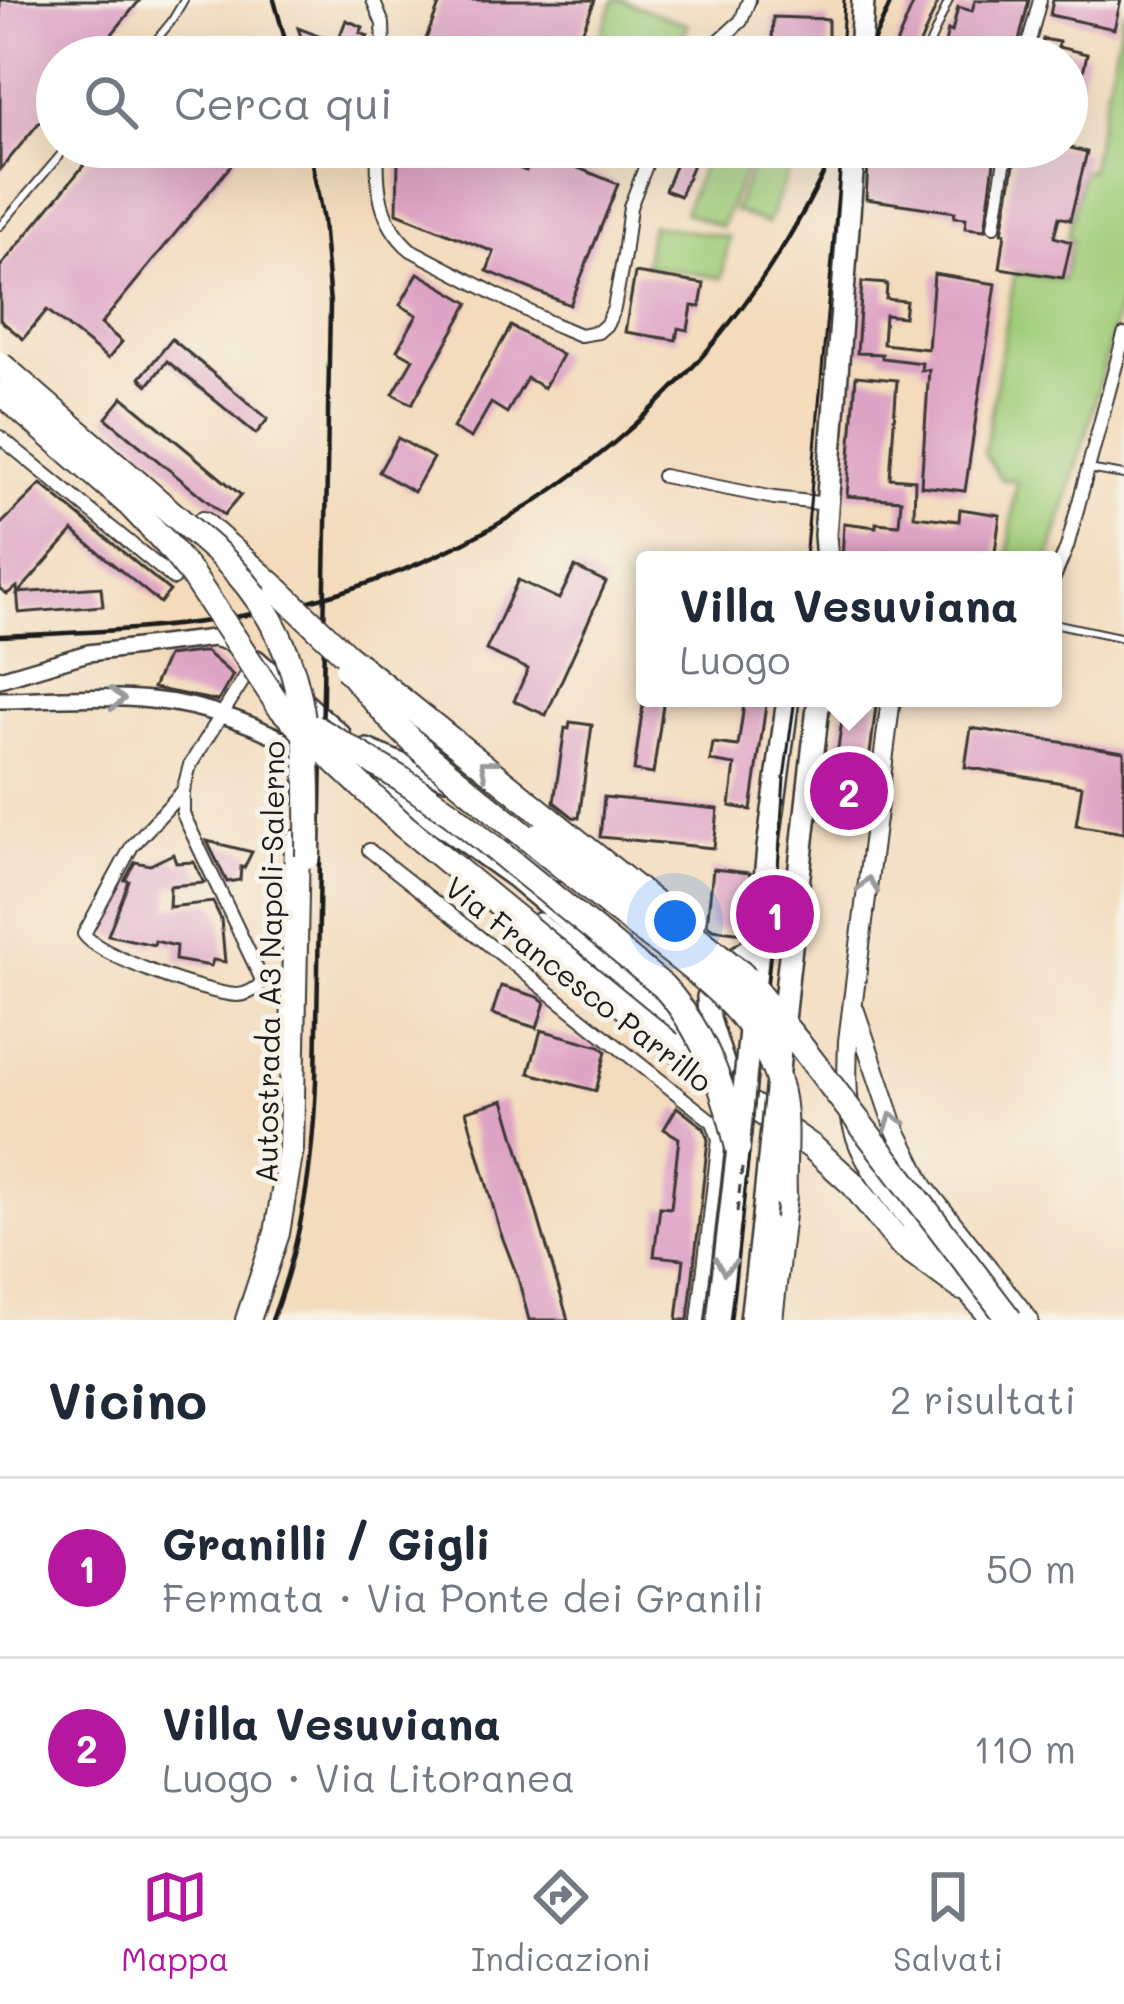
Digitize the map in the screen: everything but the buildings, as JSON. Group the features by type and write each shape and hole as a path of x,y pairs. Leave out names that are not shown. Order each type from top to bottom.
{"highway":[{"path":"0,350 278,590 346,655 742,974 1010,1320"},
{"name":"Autostrada A3 Napoli-Salerno","path":"0,364 234,568 264,608 290,659 303,709 308,756 288,1178 268,1265 248,1320"},
{"name":"Autostrada A3 Napoli-Salerno","path":"0,375 226,573 253,610 283,673 294,716 303,849 305,1106 289,1238 261,1320"},
{"path":"0,392 130,505 166,543 257,666 303,719 451,813 651,976 685,1012 704,1045 738,1148"},
{"path":"278,590 428,756 698,976 745,1021 768,1055 784,1103 786,1141 770,1320"},
{"path":"257,666 280,707 387,811 706,1074 826,1159 962,1288"}],"main road":[{"path":"861,36 863,0"},
{"path":"824,551 852,168"},
{"path":"718,1320 738,1148 745,983 759,934 787,707"},
{"path":"752,1320 818,707"},
{"path":"890,707 846,1078 861,1152 908,1235"},
{"path":"738,1096 709,1019 708,997 724,965 749,950 759,934"},
{"path":"852,1000 894,1126 924,1187 1029,1320"},
{"path":"881,1184 940,1209"},
{"path":"962,1288 991,1320"}],"street":[{"path":"373,0 383,36"},
{"path":"724,36 741,20 749,0"},
{"path":"1031,36 1040,0"},
{"path":"378,168 385,218 411,250 580,335 598,332 614,308 630,207 644,168"},
{"path":"994,226 1004,168"},
{"path":"1062,559 1124,335"},
{"path":"0,437 174,579"},
{"path":"663,476 828,504"},
{"path":"0,679 88,653 197,639 227,640 370,758 462,824 534,863 613,896 697,958 724,965"},
{"path":"183,791 132,846 84,934 92,945 159,975 239,995 254,991 263,982 192,837 183,814 183,791 190,765 219,714 257,666"},
{"path":"0,700 158,700 219,714 286,741 412,807 513,880 648,991 704,1045"},
{"path":"344,735 491,801 768,1004"},
{"path":"373,788 648,1007 684,1042 706,1074"},
{"name":"Via Francesco Parrillo","path":"369,850 713,1122 718,1138 698,1320"},
{"path":"745,983 791,1091 793,1144 784,1196"}],"lane":[{"path":"159,36 184,0"},
{"path":"933,36 949,0"},
{"path":"0,226 49,168"},
{"path":"1088,470 1124,475"},
{"path":"1062,625 1124,638"}],"green space":[{"path":"614,0 688,25 684,36 601,36"},
{"path":"1124,9 1124,287 1052,551 1009,551 1016,481 1001,479 984,454 1015,273 1063,280 1072,239 1067,237 1083,170 1090,171"},
{"path":"702,168 746,168 721,227 684,212"},
{"path":"751,168 790,168 767,224 734,211"},
{"path":"651,225 729,237 722,278 645,265"}],"tram line":[{"path":"842,36 844,0"},
{"path":"806,551 840,168"},
{"path":"731,1320 794,707"}],"railway":[{"path":"274,0 284,36"},
{"path":"876,36 892,0"},
{"path":"272,1320 304,1202 316,1081 330,304 313,168"},
{"path":"0,636 171,626 272,610 365,584 453,548 535,502 610,446 678,383 739,311 792,232 825,168"}],"place":[{"name":"Villa Vesuviana","path":"849,791"},
{"name":"Granilli / Gigli","path":"775,914"}]}
